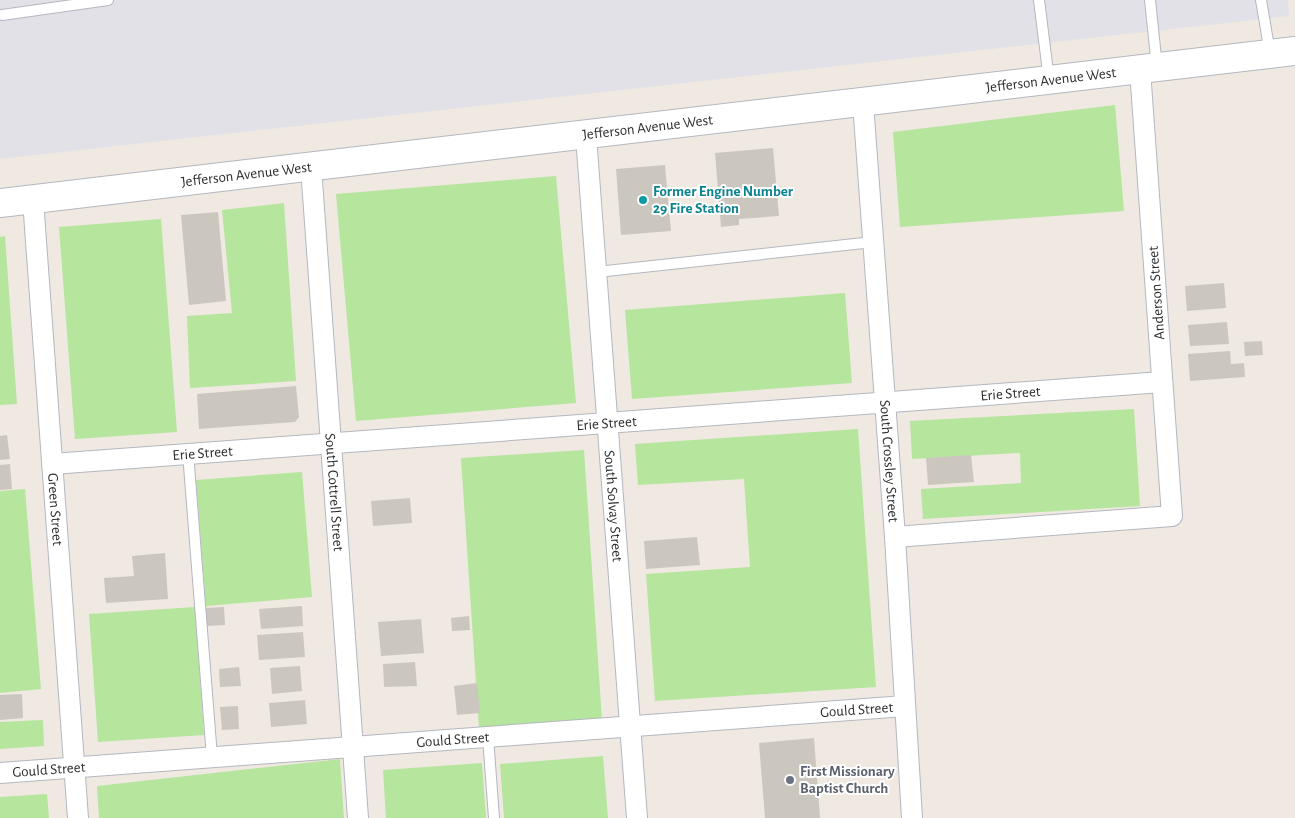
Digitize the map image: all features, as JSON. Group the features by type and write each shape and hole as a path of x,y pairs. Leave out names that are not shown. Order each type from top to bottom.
{"main road":[{"name":"Jefferson Avenue West","path":"0,203 586,136 1283,53"}],"street":[{"name":"Anderson Street","path":"895,537 1172,516 1162,382 1149,69"},
{"name":"South Crossley Street","path":"863,103 895,537 912,818"},
{"name":"South Solvay Street","path":"586,136 637,818"},
{"name":"South Cottrell Street","path":"310,167 358,818"},
{"name":"Green Street","path":"33,200 78,818"},
{"name":"Erie Street","path":"52,464 608,421 1162,382"},
{"name":"Gould Street","path":"0,773 905,706"}],"lane":[{"path":"2,15 108,0"},
{"path":"1039,0 1049,81"},
{"path":"1149,69 1150,0"},
{"path":"1261,0 1283,53"},
{"path":"596,272 874,242"},
{"path":"188,453 212,757"},
{"path":"488,737 494,818"}],"shaded area":[{"path":"0,0 1288,0 1289,16 0,159"}],"green space":[{"path":"1115,105 1124,211 900,227 893,132"},
{"path":"556,176 576,403 356,421 336,194"},
{"path":"284,203 296,381 190,388 187,316 232,313 222,210"},
{"path":"161,219 177,432 75,439 59,227"},
{"path":"5,236 17,404 0,405 0,237"},
{"path":"845,293 852,383 632,399 625,310"},
{"path":"1134,409 1140,506 923,519 921,489 1021,483 1020,453 912,459 910,421"},
{"path":"858,429 876,687 655,701 646,574 750,567 744,479 638,485 635,444"},
{"path":"584,450 602,720 479,728 461,458"},
{"path":"302,472 312,597 206,606 196,480"},
{"path":"25,489 41,689 0,693 0,491"},
{"path":"195,607 204,735 98,742 89,614"},
{"path":"43,720 44,746 0,749 0,722"},
{"path":"603,756 608,818 504,818 500,764"},
{"path":"340,759 344,818 99,818 97,786"},
{"path":"482,763 486,818 386,818 383,770"},
{"path":"47,794 49,818 0,818 0,797"}],"building":[{"path":"773,148 779,216 739,219 739,225 721,227 715,153"},
{"name":"Former Engine Number 29 Fire Station","path":"665,165 671,231 621,235 616,169"},
{"path":"218,212 226,301 189,305 181,215"},
{"path":"1224,283 1226,308 1187,311 1185,286"},
{"path":"1227,322 1229,344 1190,346 1188,325"},
{"path":"1262,341 1263,355 1245,356 1244,342"},
{"path":"1230,351 1231,364 1244,363 1245,377 1190,381 1188,354"},
{"path":"296,386 299,417 295,422 199,429 197,394"},
{"path":"7,435 10,459 0,460 0,436"},
{"path":"971,455 974,482 928,485 926,458"},
{"path":"10,464 12,489 0,490 0,465"},
{"path":"410,498 412,523 373,526 371,501"},
{"path":"697,537 700,565 646,569 644,541"},
{"path":"165,553 168,599 106,603 104,578 134,576 132,556"},
{"path":"302,606 303,626 261,629 259,609"},
{"path":"224,607 225,625 206,626 205,608"},
{"path":"469,616 470,630 452,631 451,618"},
{"path":"421,619 424,653 381,656 378,622"},
{"path":"303,632 305,657 259,660 257,635"},
{"path":"415,662 417,686 384,687 383,664"},
{"path":"300,666 302,691 272,694 270,668"},
{"path":"239,667 241,686 220,687 219,669"},
{"path":"477,683 480,713 457,715 454,686"},
{"path":"22,694 23,718 0,720 0,695"},
{"path":"305,700 307,724 271,727 269,703"},
{"path":"238,706 239,729 222,730 220,707"},
{"name":"First Missionary Baptist Church","path":"814,738 820,818 765,818 759,743"}],"place":[{"name":"Former Engine Number 29 Fire Station","path":"643,200"},
{"name":"First Missionary Baptist Church","path":"790,780"}]}
